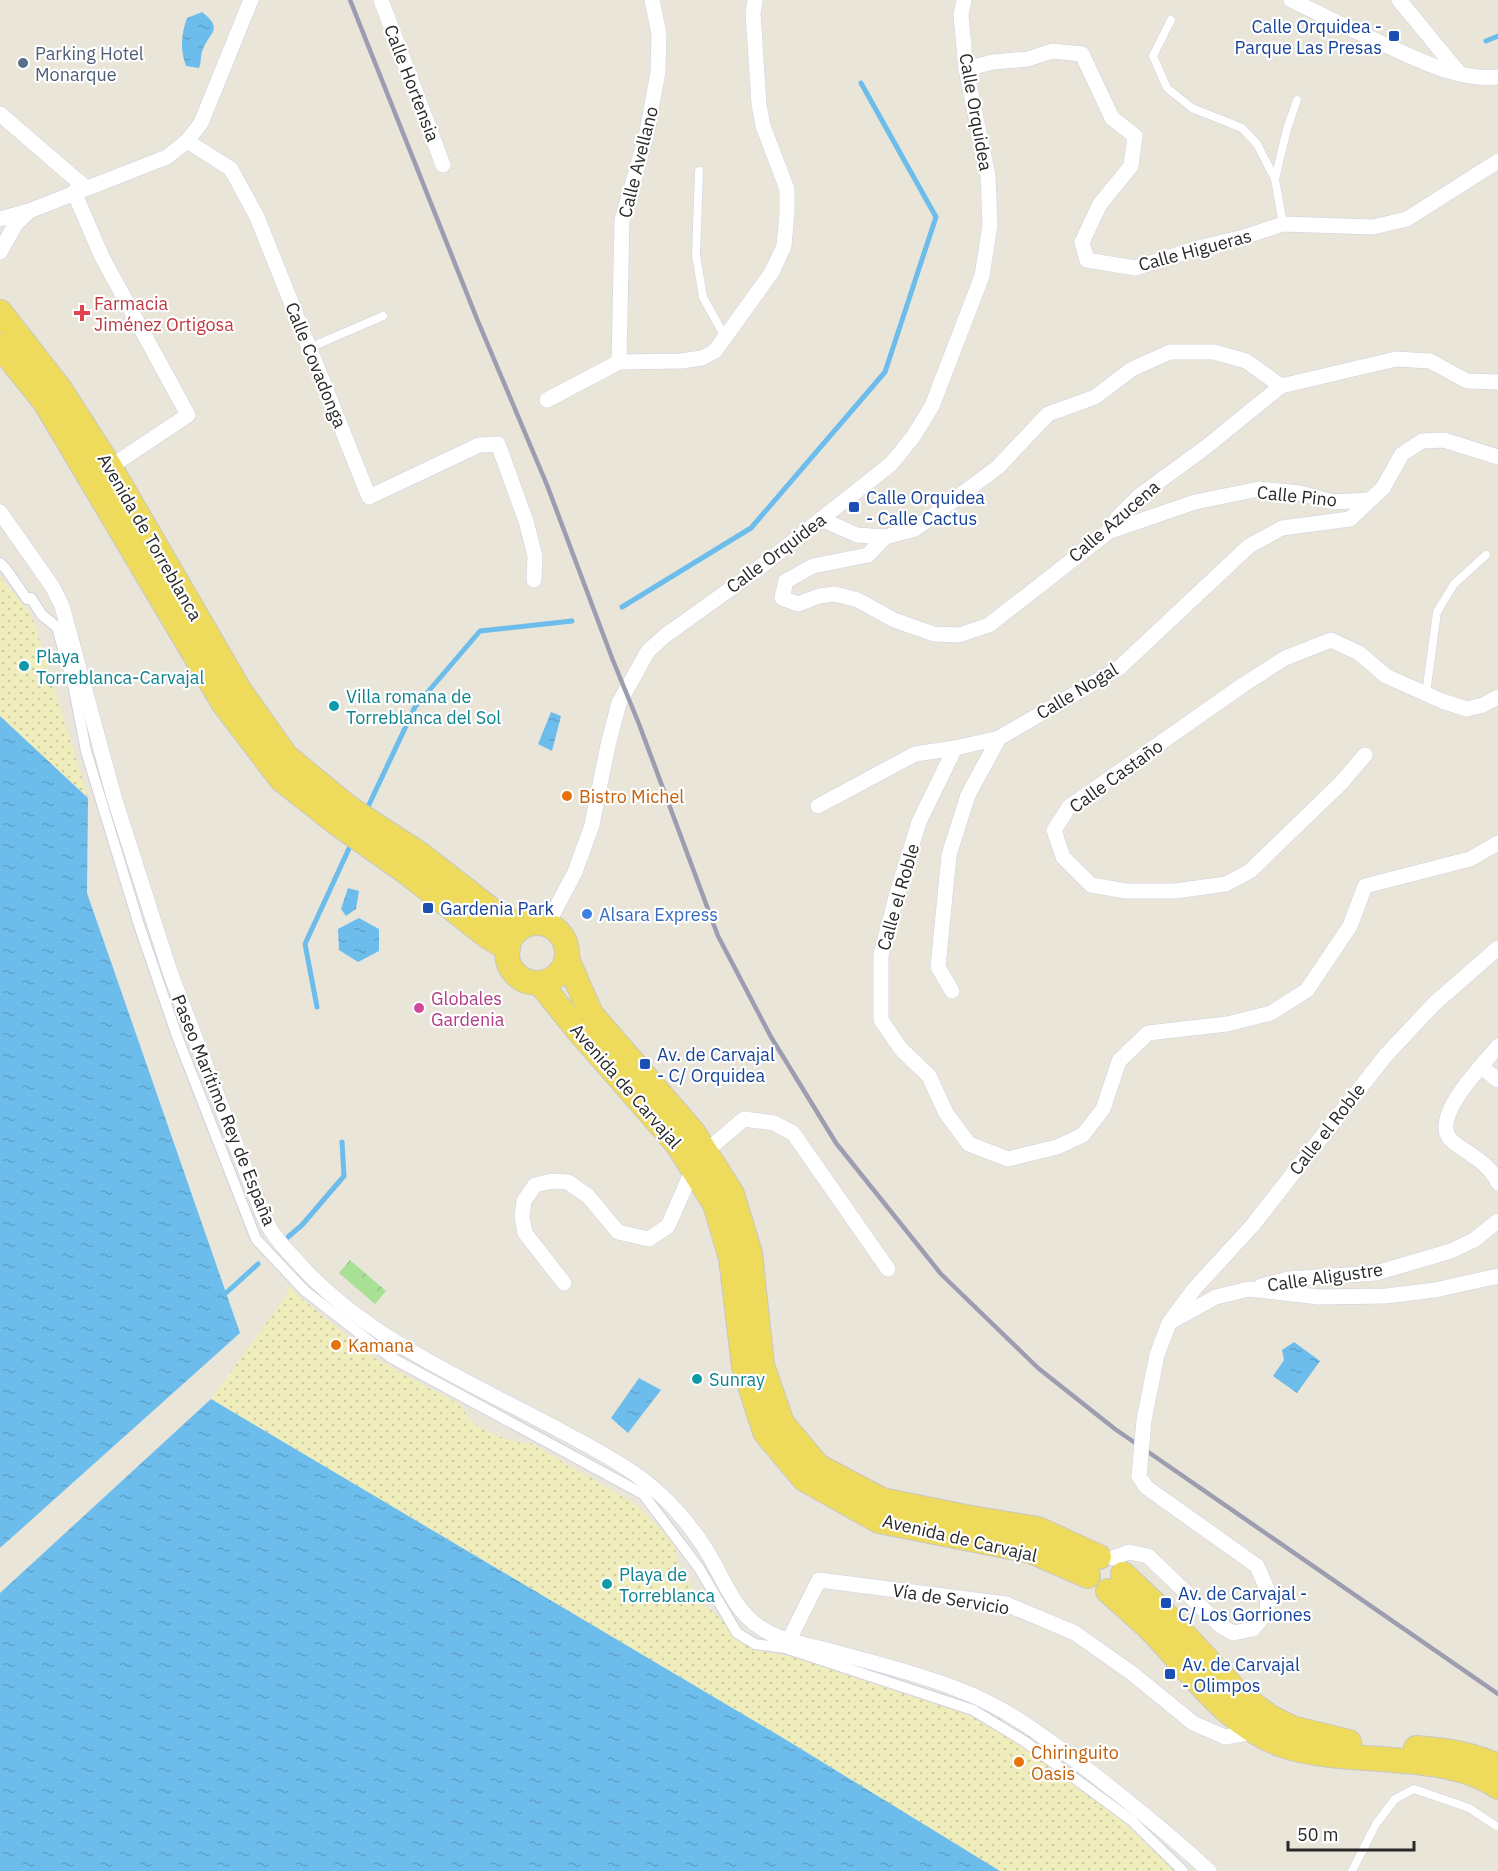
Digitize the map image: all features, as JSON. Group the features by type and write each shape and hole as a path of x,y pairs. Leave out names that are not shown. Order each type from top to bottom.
{"main road":[{"name":"Avenida de Torreblanca","path":"0,312 60,388 110,467 240,691 286,756 343,816"},
{"name":"Avenida de Torreblanca","path":"0,346 45,402 224,704 279,783 343,816 371,835 409,874 487,936 508,949"},
{"name":"Avenida de Torreblanca","path":"371,835 421,855 507,922 539,924"},
{"path":"539,924 555,929 565,942 567,959 557,976 540,983 523,980 516,974 508,958 510,940 516,932 539,924"},
{"name":"Avenida de Carvajal","path":"567,959 591,1014 693,1132 699,1160 731,1258 744,1367 765,1432 804,1479 879,1521 1031,1551 1106,1571 1164,1613 1239,1694 1270,1717 1292,1728 1346,1742 1449,1750 1476,1756 1498,1766"},
{"name":"Avenida de Carvajal","path":"540,983 678,1145 699,1160"},
{"name":"Avenida de Carvajal","path":"1106,1571 1151,1630 1222,1707 1255,1732 1284,1745 1313,1752 1446,1767 1498,1787"}],"street":[{"path":"0,219 30,211 167,157 187,141 201,123 251,0"},
{"name":"Calle Hortensia","path":"381,0 443,165"},
{"name":"Calle Avellano","path":"619,362 622,220 646,137 658,72 659,33 652,0"},
{"path":"547,400 619,362 681,361 702,358 715,351 772,272 784,246 787,213 786,189 764,126 759,104 753,13 755,0"},
{"name":"Calle Orquidea","path":"539,924 575,872 592,825 619,703 648,651 666,635 754,572 891,464 914,437 932,406 982,276 990,225 988,176 966,69 961,15 964,0"},
{"path":"1291,0 1421,61 1460,74 1486,78 1498,77"},
{"path":"1399,0 1460,74"},
{"name":"Calle Higueras","path":"966,69 993,62 1028,59 1052,51 1082,54 1113,118 1135,136 1131,166 1100,204 1082,242 1087,260 1135,268 1283,224 1373,227 1407,219 1498,161"},
{"path":"0,114 80,190 102,257 188,415 110,467"},
{"name":"Calle Covadonga","path":"187,141 231,169 257,217 369,497 479,445 498,444 526,521 535,555 534,580"},
{"path":"0,252 15,225 30,211"},
{"path":"821,519 857,535 885,537 915,529 998,467 1048,414 1095,397 1132,369 1170,352 1214,352 1246,361 1281,386"},
{"name":"Calle Azucena","path":"885,537 868,555 813,566 786,581 782,598 798,604 819,596 835,594 858,600 894,620 934,634 958,635 989,625 1108,532 1139,496 1206,447 1281,386 1396,359 1430,361 1467,381 1498,382"},
{"path":"1368,500 1383,488 1402,454 1422,441 1444,440 1498,457"},
{"name":"Calle Pino","path":"1108,532 1195,502 1259,489 1300,493 1333,502 1368,500"},
{"name":"Calle Nogal","path":"818,806 915,754 999,738 1119,668 1250,546 1282,528 1350,519 1368,500"},
{"name":"Paseo Marítimo Rey de España","path":"0,512 52,586 62,606 114,797 170,972 256,1197 267,1224 278,1240 316,1282 353,1314 396,1343 596,1449 650,1486 682,1518 703,1544 739,1609 764,1630 789,1640 951,1687 999,1708 1061,1750 1127,1800 1176,1840 1209,1871"},
{"path":"0,563 27,599 31,598 42,615 57,627 74,689 86,751 139,925 177,1036 256,1239 305,1291 390,1357 643,1494 699,1568 737,1633 755,1644 785,1648 973,1710 1024,1741 1131,1820 1183,1871"},
{"name":"Calle Castaño","path":"1365,755 1341,783 1250,871 1226,884 1174,891 1126,891 1091,885 1063,857 1054,830 1070,807 1243,685 1286,658 1331,640 1359,654 1386,676 1442,701 1467,709 1483,705 1498,697"},
{"path":"952,991 938,967 949,855 968,795 999,738"},
{"name":"Calle el Roble","path":"955,748 919,822 896,897 881,955 881,1020 901,1049 928,1076 946,1113 969,1144 1008,1159 1057,1148 1083,1135 1103,1109 1119,1061 1148,1033 1227,1024 1271,1013 1308,990 1350,926 1365,886 1470,859 1498,843"},
{"name":"Calle el Roble","path":"1106,1571 1129,1552 1148,1556 1221,1626 1233,1633 1253,1629 1267,1612 1268,1591 1257,1566 1146,1487 1139,1476 1144,1420 1156,1355 1169,1323 1195,1288 1252,1226 1386,1055 1434,1004 1498,948"},
{"path":"1498,1046 1450,1109 1445,1125 1448,1137 1484,1163 1498,1183"},
{"path":"1481,1068 1498,1080"},
{"path":"564,1283 525,1233 522,1216 524,1201 535,1185 552,1181 568,1182 588,1196 618,1232 649,1239 668,1226 699,1160 744,1119 774,1123 793,1133 888,1269"},
{"name":"Calle Aligustre","path":"1169,1323 1216,1297 1288,1279 1376,1273 1451,1251 1474,1240 1498,1221"},
{"path":"1249,1289 1319,1297 1386,1296 1435,1290 1498,1276"},
{"name":"Vía de Servicio","path":"789,1640 819,1580 1006,1604 1075,1634 1133,1674 1193,1723 1225,1737 1255,1732"}],"lane":[{"path":"1172,20 1153,56 1167,88 1192,108 1242,128 1257,144 1275,179 1283,224"},
{"path":"1275,179 1287,129 1297,100"},
{"path":"699,171 696,255 703,297 724,337"},
{"path":"309,348 383,316"},
{"path":"1426,694 1437,612 1454,584 1486,555"},
{"path":"1352,1871 1376,1824 1395,1799 1414,1789 1469,1808 1496,1826"}],"sand":[{"name":"Playa Torreblanca-Carvajal","path":"0,576 32,616 88,798 0,716"},
{"name":"Playa de Torreblanca","path":"288,1287 374,1358 462,1406 473,1423 498,1436 517,1442 531,1443 638,1506 674,1544 678,1565 706,1608 713,1611 750,1648 882,1676 984,1708 1034,1739 1125,1809 1191,1871 1000,1871 788,1741 211,1399 286,1296"}],"green space":[{"path":"350,1260 386,1291 375,1304 339,1273"}],"water":[{"path":"202,12 214,27 202,51 199,68 186,66 182,48 185,24 187,18"},
{"path":"551,712 561,716 552,751 538,744"},
{"path":"0,716 88,798 87,893 240,1333 0,1548"},
{"path":"348,888 359,891 356,909 346,916 341,909"},
{"path":"359,918 379,929 379,951 358,962 339,950 338,929"},
{"path":"1294,1342 1320,1361 1297,1393 1273,1376 1284,1360 1282,1350"},
{"path":"639,1378 661,1390 628,1433 611,1418"},
{"path":"211,1399 788,1741 1000,1871 0,1871 0,1593"}],"waterway":[{"path":"1486,41 1498,36"},
{"path":"622,607 751,528 885,372 936,217 861,83"},
{"path":"366,811 415,707 480,631 572,621"},
{"path":"317,1007 305,944 352,842"},
{"path":"288,1237 302,1225 344,1176 342,1142"},
{"path":"226,1293 258,1264"}],"railway":[{"path":"350,0 477,319 547,485 718,936 771,1037 836,1143 941,1274 1038,1368 1115,1429 1498,1694"}],"place":[{"name":"Calle Orquidea - Parque Las Presas","path":"1394,36"},
{"name":"Parking Hotel Monarque","path":"23,63"},
{"name":"Farmacia Jiménez Ortigosa","path":"82,313"},
{"name":"Calle Orquidea - Calle Cactus","path":"854,507"},
{"name":"Playa Torreblanca-Carvajal","path":"24,666"},
{"name":"Villa romana de Torreblanca del Sol","path":"334,706"},
{"name":"Bistro Michel","path":"567,796"},
{"name":"Gardenia Park","path":"428,908"},
{"name":"Alsara Express","path":"587,914"},
{"name":"Globales Gardenia","path":"419,1008"},
{"name":"Av. de Carvajal - C/ Orquidea","path":"645,1064"},
{"name":"Kamana","path":"336,1345"},
{"name":"Sunray","path":"697,1379"},
{"name":"Playa de Torreblanca","path":"607,1584"},
{"name":"Av. de Carvajal - C/ Los Gorriones","path":"1166,1603"},
{"name":"Av. de Carvajal - Olimpos","path":"1170,1674"},
{"name":"Chiringuito Oasis","path":"1019,1762"}]}
